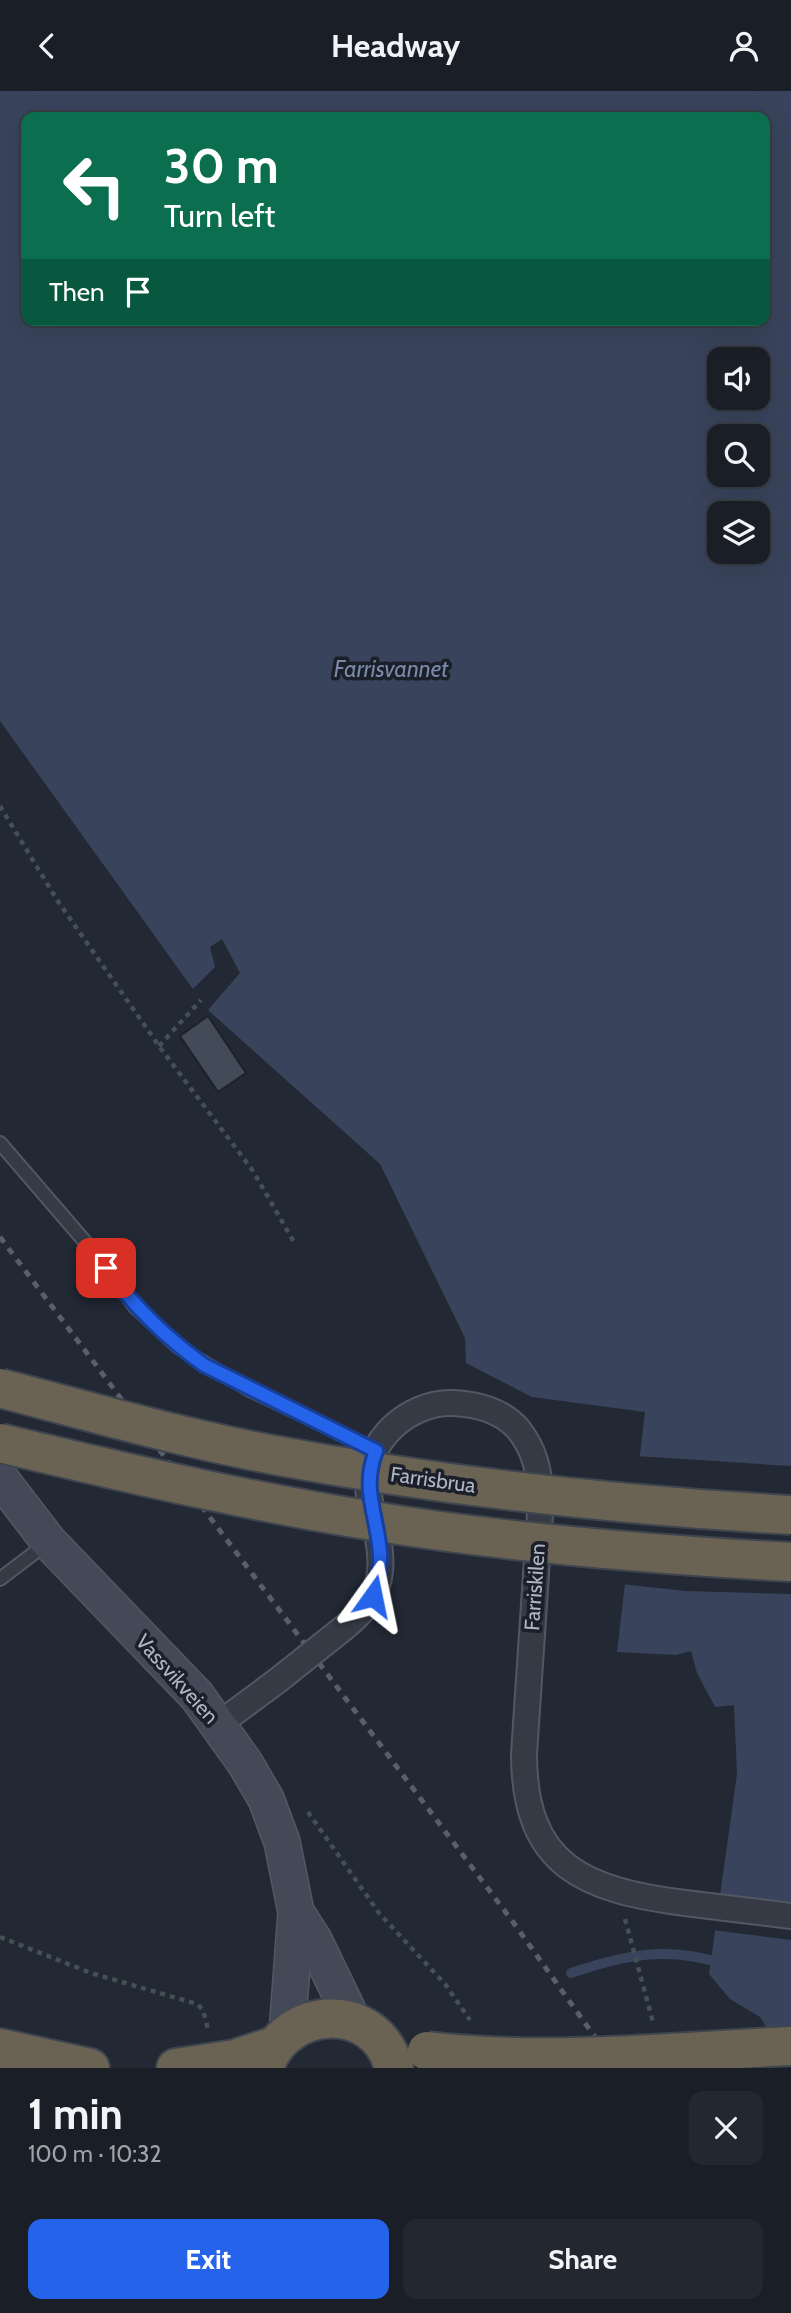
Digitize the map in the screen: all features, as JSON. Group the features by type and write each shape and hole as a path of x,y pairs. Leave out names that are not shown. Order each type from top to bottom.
{"highway":[{"name":"Farrisbrua","path":"0,1388 128,1422 272,1454 408,1477 637,1505 791,1515"},
{"path":"0,1443 262,1501 404,1526 560,1545 791,1562"},
{"path":"176,2068 235,2059 275,2049 320,2019 364,2029 411,2060 523,2058 791,2046"},
{"path":"0,2048 90,2068"}],"street":[{"name":"Farriskilen","path":"219,1724 345,1627 362,1612 373,1596 380,1573 380,1554 368,1489 368,1475 376,1451 394,1426 421,1409 443,1403 470,1404 493,1410 515,1426 531,1446 539,1471 541,1499 524,1754 526,1795 531,1813 550,1850 572,1871 602,1885 661,1900 791,1916"},
{"name":"Vassvikveien","path":"0,1478 49,1542 167,1665 219,1724 256,1780 282,1842 296,1912 275,2049"},
{"name":"Vassvikveien","path":"296,1912 364,2029"}],"lane":[{"path":"0,1143 93,1251 135,1307 178,1347 248,1389 376,1451"},
{"path":"0,1579 49,1542"}],"path":[{"path":"0,806 57,899 159,1046 246,1161 295,1244"},
{"path":"159,1046 201,1000"},
{"path":"300,1801 379,1913 445,1984 475,2029"},
{"path":"0,1937 91,1973 197,2004 203,2010 209,2041"},
{"path":"628,1940 637,1966"}],"water":[{"name":"Farrisvannet","path":"0,91 791,91 791,2068 760,2017 730,1999 709,1974 737,1774 734,1705 715,1707 697,1673 691,1651 676,1655 617,1652 645,1412 532,1397 466,1363 465,1338 380,1164 208,1010 0,721"}],"pier":[{"path":"222,939 240,973 208,1010 193,989 215,967 210,947"},
{"path":"636,1456 791,1466 791,1594 685,1591 621,1584"},
{"path":"717,1896 791,1906 791,1940 712,1930"}],"building":[{"path":"208,1016 246,1073 218,1092 180,1036"}],"waterway":[{"path":"571,1973 609,1961 645,1955 682,1955 721,1963"}],"railway":[{"path":"0,1237 513,1922 617,2068"}],"route":[{"path":"106,1268 135,1307 156,1328 204,1365 376,1451 368,1475 368,1489 380,1554 380,1573 373,1596"}]}
